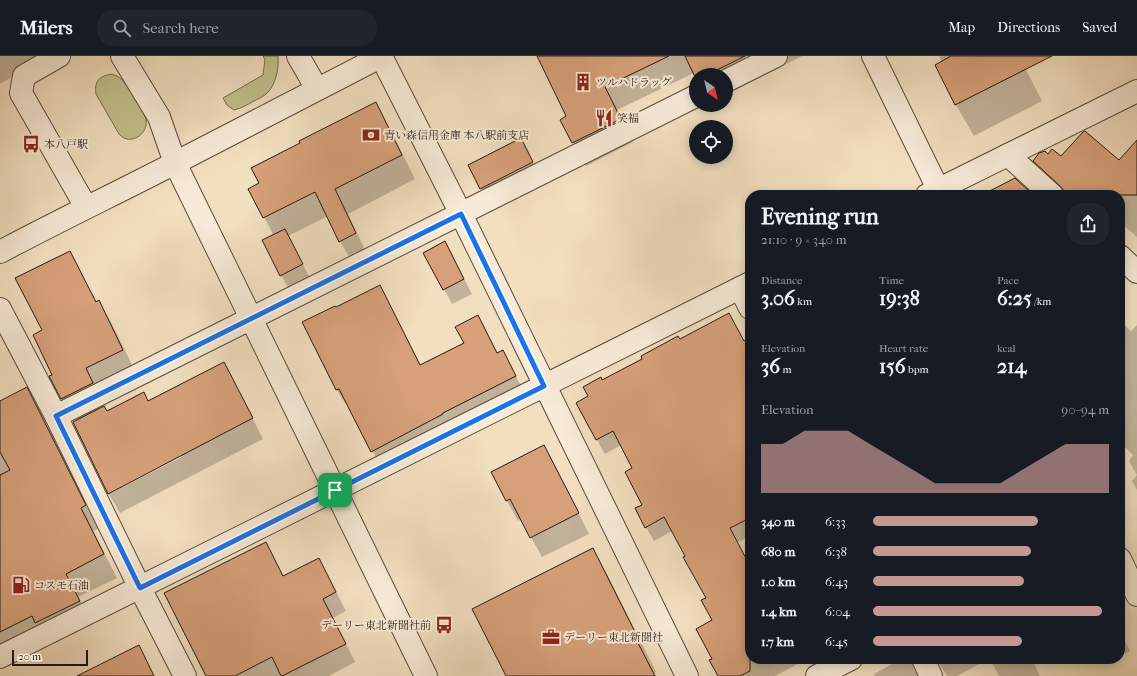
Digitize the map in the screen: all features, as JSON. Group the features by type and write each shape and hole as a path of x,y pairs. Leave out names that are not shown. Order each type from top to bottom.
{"street":[{"path":"59,56 24,76 22,94 86,207"},
{"path":"122,56 159,117 175,163 426,676"},
{"path":"298,56 317,89"},
{"path":"0,252 382,56 687,676"},
{"path":"733,78 776,56"},
{"path":"873,56 935,190"},
{"path":"942,190 1008,155 1137,91"},
{"path":"56,416 689,100"},
{"path":"1008,155 1046,190"},
{"path":"1125,261 1137,272"},
{"path":"0,657 745,286"},
{"path":"0,308 56,416 185,676"},
{"path":"1125,570 1137,595"},
{"path":"817,676 841,664"},
{"path":"925,664 931,676"}],"shaded area":[{"path":"264,56 278,56 277,72 272,87 264,96 234,110 227,105 223,98 263,75"},
{"path":"112,74 119,77 127,85 145,117 145,129 136,138 123,138 119,134 96,94 98,80 104,76"}],"building":[{"name":"ツルハドラッグ","path":"537,56 669,56 605,87 621,119 572,143 560,120 566,116"},
{"path":"685,56 745,56 721,68 691,68"},
{"path":"951,56 1052,56 955,105 935,65"},
{"path":"376,102 402,155 335,189 356,233 339,242 315,192 263,218 248,189 259,183 251,168 300,143 299,141"},
{"path":"1085,131 1119,160 1137,140 1137,195 1125,195 1125,190 1063,190 1033,161 1039,153 1045,151 1048,154 1052,149 1061,156"},
{"path":"521,138 533,162 480,189 468,165"},
{"path":"1015,178 1028,190 992,190"},
{"path":"285,229 303,264 280,276 262,240"},
{"path":"445,241 464,279 443,290 423,253"},
{"path":"70,251 96,302 99,300 123,350 86,368 93,383 61,399 49,376 52,375 33,335 42,330 15,278"},
{"path":"380,285 420,365 464,343 455,327 478,315 497,353 503,350 516,376 371,452 339,389 336,390 302,322"},
{"path":"729,313 745,340 745,520 730,528 745,556 745,664 750,664 750,671 740,676 718,676 709,660 712,659 696,629 712,620 701,600 706,598 683,557 685,556 664,517 645,528 635,508 642,505 625,472 632,468 613,431 596,440 576,403 588,396 583,387 601,377 602,380 642,359 641,356 678,336 680,339"},
{"path":"224,362 253,418 108,494 73,422 104,406 107,411 144,392 148,401"},
{"path":"27,387 86,505 81,508 104,554 66,574 80,601 35,623 32,616 0,632 0,475 10,470 0,452 0,401"},
{"path":"544,445 579,513 530,538 510,499 506,501 491,472"},
{"path":"266,542 283,576 319,558 336,592 323,599 346,644 282,676 272,657 235,676 206,676 164,593"},
{"path":"593,548 640,642 638,643 655,676 506,676 472,609"},
{"path":"139,645 154,676 77,676"}],"place":[{"name":"ツルハドラッグ","path":"583,82"},
{"name":"笑福","path":"604,118"},
{"name":"青い森信用金庫 本八駅前支店","path":"371,135"},
{"name":"本八戸駅","path":"31,144"},
{"name":"コスモ石油","path":"21,585"},
{"name":"デーリー東北新聞社前","path":"444,625"},
{"name":"デーリー東北新聞社","path":"551,637"}],"route":[{"path":"461,214 544,386 335,490 140,588 56,416 461,214"}]}
